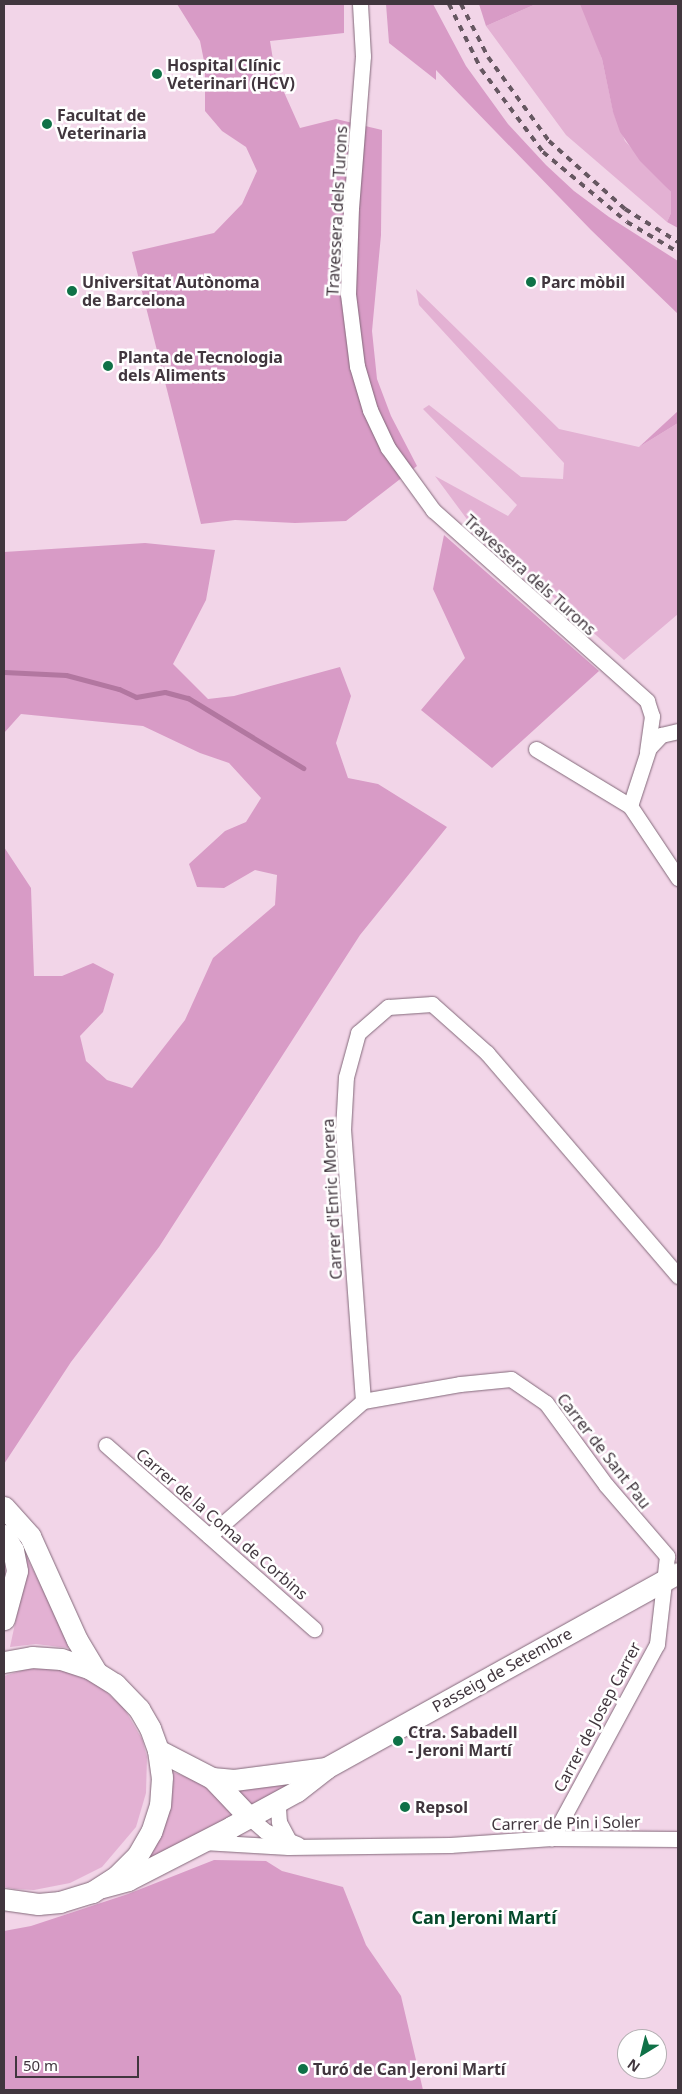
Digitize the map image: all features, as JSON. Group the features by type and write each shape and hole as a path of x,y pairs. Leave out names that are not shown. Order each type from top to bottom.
{"street":[{"name":"Travessera dels Turons","path":"360,4 364,56 351,208 348,294 353,346 363,389 388,448 418,492 455,532 538,603 646,701 651,708 647,752"},
{"path":"630,806 647,752 661,735 678,731"},
{"path":"536,749 630,806 678,878"},
{"name":"Carrer d'Enric Morera","path":"363,1401 343,1130 346,1077 358,1033 388,1007 432,1004 487,1053 678,1276"},
{"name":"Carrer de Sant Pau","path":"363,1401 460,1384 511,1379 546,1403 606,1485 667,1556 672,1576"},
{"path":"209,1536 363,1401"},
{"name":"Carrer de la Coma de Corbins","path":"106,1446 314,1629"},
{"path":"4,1507 30,1536 77,1640 96,1672"},
{"path":"4,1535 13,1550 17,1571 4,1619"},
{"name":"Passeig de Setembre","path":"102,1887 128,1880 249,1817 281,1799 326,1768 672,1576"},
{"name":"Carrer de Josep Carrer","path":"552,1838 657,1644 672,1576"},
{"path":"4,1662 47,1658 69,1661 96,1672 115,1684 139,1708 158,1750 161,1796 151,1832 131,1863 102,1887 82,1896 55,1903 27,1903 4,1899"},
{"name":"Passeig de Setembre","path":"158,1750 212,1778 234,1780 326,1768"},
{"path":"212,1778 249,1817"},
{"path":"281,1799 278,1808 279,1822 289,1841"},
{"name":"Carrer de Pin i Soler","path":"249,1817 265,1831 304,1846"},
{"name":"Carrer de Pin i Soler","path":"203,1842 237,1846 304,1846 450,1845 552,1838 678,1840"}],"shaded area":[{"path":"177,4 344,4 344,33 270,41 275,72 300,128 336,119 382,130 381,235 372,331 377,379 391,416 417,466 346,521 295,523 235,520 201,524 132,252 214,233 242,204 257,171 246,147 222,131 205,111 205,66 200,41"},
{"path":"386,4 433,4 466,66 508,124 546,165 574,191 609,217 678,261 678,314 591,230 436,70 436,80 389,43"},
{"path":"479,4 536,4 486,26"},
{"path":"536,4 580,4 584,8 602,59 613,111 625,141 671,192 671,213 667,222 566,135 486,26"},
{"path":"580,4 678,4 678,228 667,222 671,213 671,192 640,161 620,132 613,112 602,59"},
{"path":"416,289 559,429 639,447 678,423 678,614 624,660 469,522 435,476 508,516 517,505 423,409 429,405 521,477 563,479 564,463 419,305"},
{"path":"678,411 678,423 639,447"},
{"path":"444,535 599,671 492,768 421,710 465,658 433,589"},
{"path":"145,543 215,550 206,600 173,664 208,699 234,696 340,667 351,696 336,743 348,778 378,784 447,827 360,935 159,1247 71,1362 4,1464 4,847 31,888 34,976 62,976 93,963 114,974 103,1012 80,1036 86,1061 107,1080 132,1088 185,1020 213,958 275,905 277,875 255,870 224,888 197,887 189,864 225,831 246,822 261,798 229,763 200,753 143,726 21,714 4,733 4,552"},
{"path":"16,1535 70,1645 68,1648 36,1644 10,1647 25,1577"},
{"path":"27,1669 61,1670 96,1683 124,1708 142,1739 147,1757 146,1793 136,1827 102,1867 70,1883 34,1890 14,1889 4,1887 4,1676"},
{"path":"173,1772 205,1784 236,1814 141,1865 170,1798"},
{"path":"293,1783 250,1807 237,1790 240,1788"},
{"path":"214,1860 266,1861 282,1871 343,1887 366,1945 401,1996 423,2090 4,2090 4,1931 31,1926 128,1894"}],"waterway":[{"path":"4,672 66,675 119,689 136,697 165,692 188,698 303,768"}],"railway":[{"path":"449,4 481,69 543,152 627,222 678,252"},
{"path":"461,4 488,57 549,141 625,209 678,242"}],"place":[{"name":"Hospital Clínic Veterinari (HCV)","path":"157,74"},
{"name":"Facultat de Veterinaria","path":"47,124"},
{"name":"Parc mòbil","path":"531,282"},
{"name":"Universitat Autònoma de Barcelona","path":"72,291"},
{"name":"Planta de Tecnologia dels Aliments","path":"108,366"},
{"name":"Ctra. Sabadell - Jeroni Martí","path":"398,1741"},
{"name":"Repsol","path":"405,1807"},
{"name":"Turó de Can Jeroni Martí","path":"303,2069"}],"district":[{"name":"Can Jeroni Martí","path":"484,1917"}]}
